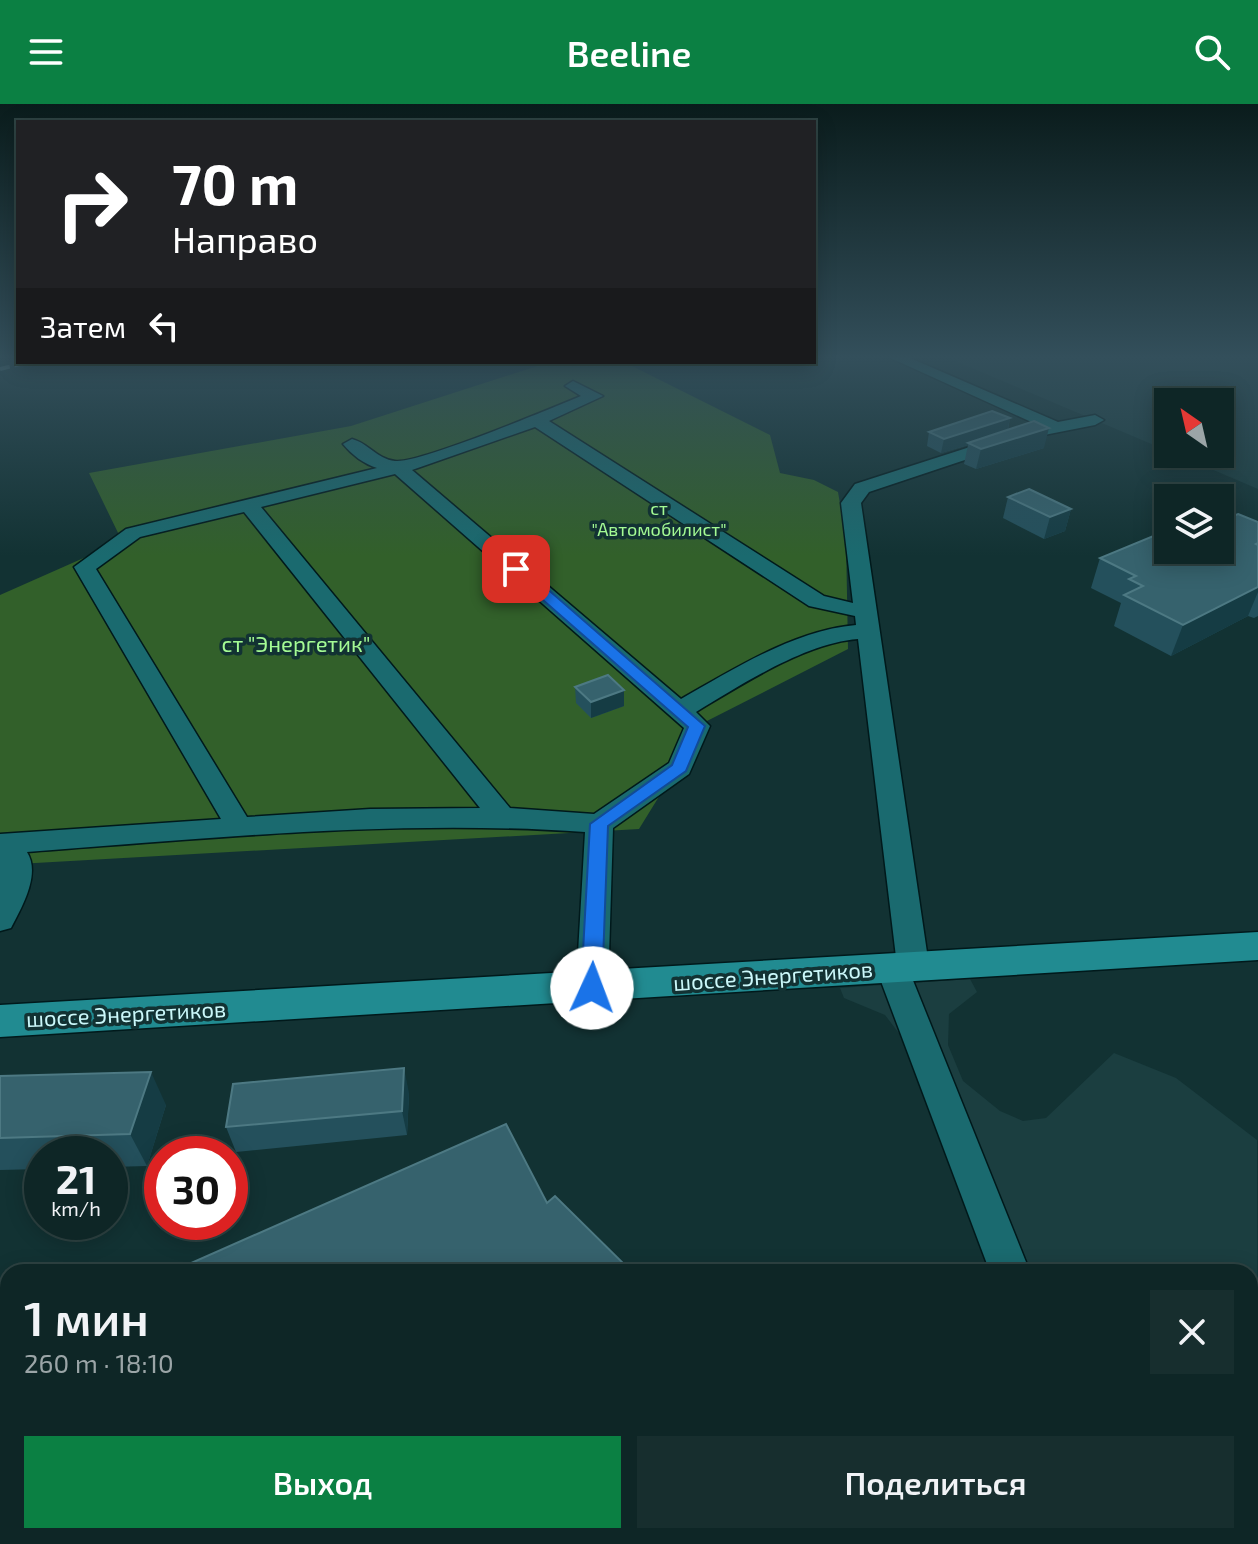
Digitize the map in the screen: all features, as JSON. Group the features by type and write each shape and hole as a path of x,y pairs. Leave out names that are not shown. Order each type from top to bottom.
{"main road":[{"name":"шоссе Энергетиков","path":"0,1021 1258,946"}],"street":[{"path":"240,828 85,567 133,533 399,468 526,422"},
{"path":"540,422 817,601 866,622"},
{"path":"1045,422 1056,427"},
{"path":"1007,1264 903,967 851,503 862,488 1030,432 1083,422"},
{"path":"0,844 370,818 502,817 599,824 680,768 697,726 399,468 373,461 352,444"},
{"path":"250,506 502,817"},
{"path":"679,711 737,677 831,634 866,622"},
{"path":"592,988 599,824"},
{"path":"0,851 17,859 17,881 0,920"}],"shaded area":[{"path":"1100,422 1154,422 1154,445"},
{"path":"1234,422 1258,422 1258,489 1209,468 1234,468"},
{"path":"970,979 977,992 949,1014 948,1045 963,1081 1000,1111 1023,1121 1046,1118 1114,1053 1176,1078 1257,1140 1257,1264 989,1264 911,1049 885,1015 844,998 840,988"}],"green space":[{"name":"ст \"Энергетик\"","path":"363,422 744,422 770,435 780,473 814,480 838,492 846,539 848,649 705,722 639,829 0,865 0,595 122,541 89,473"}],"building":[{"path":"958,422 997,422 944,439 929,432"},
{"path":"1030,422 1049,428 981,449 968,443"},
{"path":"1029,489 1071,509 1050,517 1008,497"},
{"path":"1238,514 1258,522 1258,587 1183,625 1124,595 1143,586 1129,579 1136,576 1100,558 1154,536 1154,564 1234,564 1234,516"},
{"path":"608,675 624,690 591,702 575,687"},
{"path":"404,1068 402,1111 226,1127 233,1084"},
{"path":"151,1072 130,1134 0,1138 0,1076"},
{"path":"506,1124 547,1203 555,1196 624,1264 189,1264"}],"route":[{"path":"516,569 697,726 680,768 599,824 592,988"}],"park label":[{"name":"ст \"Автомобилист\"","path":"659,519"}]}
